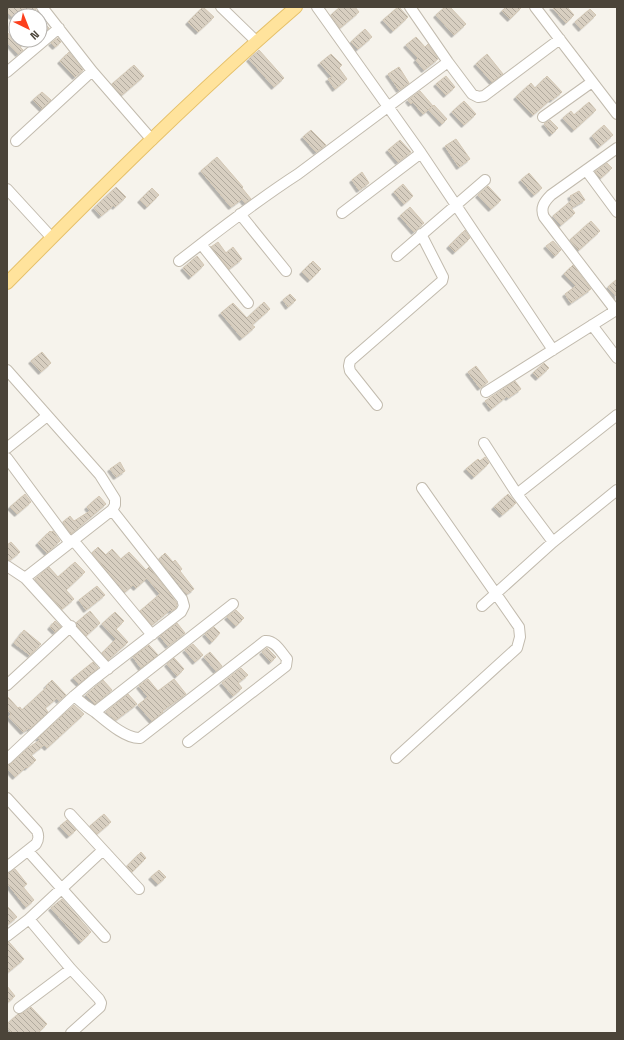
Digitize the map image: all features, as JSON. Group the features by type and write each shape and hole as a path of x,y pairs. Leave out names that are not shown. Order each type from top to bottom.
{"main road":[{"path":"7,283 152,140 256,41 296,7"}],"street":[{"path":"42,7 92,70 152,140"},
{"path":"220,7 256,41"},
{"path":"317,7 421,153 553,350"},
{"path":"410,7 472,94 478,97 484,96 560,39"},
{"path":"535,7 617,114"},
{"path":"7,72 59,28"},
{"path":"179,261 240,214 274,189 304,170 448,62"},
{"path":"16,141 92,70"},
{"path":"542,117 592,82"},
{"path":"486,392 612,314 613,307 544,217 542,212 546,200 551,195 617,148"},
{"path":"342,213 421,153"},
{"path":"586,170 617,212"},
{"path":"396,256 455,204 485,180"},
{"path":"7,190 52,238"},
{"path":"240,214 286,271"},
{"path":"377,405 350,371 350,361 442,281 443,277 421,234"},
{"path":"201,244 248,304"},
{"path":"592,325 617,358"},
{"path":"7,370 100,475 112,492 116,505 112,510 26,578"},
{"path":"517,494 617,415"},
{"path":"7,448 47,416"},
{"path":"484,443 517,494 553,542"},
{"path":"7,458 72,541 152,635"},
{"path":"396,758 517,648 520,637 519,627 422,488"},
{"path":"482,606 553,542 617,490"},
{"path":"7,759 74,696 181,612 184,606 182,599 112,510"},
{"path":"7,566 26,578 71,626 108,669"},
{"path":"95,712 233,604"},
{"path":"7,685 71,626"},
{"path":"74,696 112,726 133,738 140,738 265,641 273,643 287,659 286,666 188,742"},
{"path":"7,798 39,835 39,839 36,844 7,867"},
{"path":"70,814 139,890"},
{"path":"7,936 29,919 103,850"},
{"path":"28,851 106,937"},
{"path":"29,919 71,969 100,999 101,1003 98,1010 71,1033"},
{"path":"20,1008 71,969"}],"building":[{"path":"7,7 36,7 8,8 8,13"},
{"path":"203,7 214,17 198,32 188,22"},
{"path":"340,7 355,7 359,12 340,28 331,15"},
{"path":"398,7 408,17 393,31 383,20"},
{"path":"445,7 450,7 466,24 454,35 436,15"},
{"path":"506,7 522,7 510,19 502,11"},
{"path":"552,7 567,7 574,15 566,23"},
{"path":"590,9 596,15 581,29 575,22"},
{"path":"365,29 372,37 358,49 351,42"},
{"path":"416,37 425,47 428,44 438,59 424,70 416,60 418,58 406,45"},
{"path":"58,38 61,42 55,47 51,43"},
{"path":"12,48 21,48 23,50 18,54"},
{"path":"259,50 284,78 274,87 249,59"},
{"path":"69,52 83,70 75,77 60,61"},
{"path":"331,54 342,65 339,68 347,79 335,89 328,79 332,77 320,63"},
{"path":"487,54 503,74 492,82 476,64"},
{"path":"134,65 144,76 122,95 112,84"},
{"path":"399,67 409,83 399,90 388,74"},
{"path":"446,76 455,87 446,95 436,84"},
{"path":"547,76 562,92 552,100 551,99 533,115 516,97 531,83 535,88"},
{"path":"420,91 433,106 423,114 413,102 411,104 408,100"},
{"path":"42,92 51,100 42,109 33,100"},
{"path":"464,101 476,114 464,125 452,112"},
{"path":"589,102 596,110 574,130 563,118 571,111 574,115"},
{"path":"434,105 447,119 442,124 429,110"},
{"path":"550,120 558,128 552,134 544,124"},
{"path":"604,125 613,135 600,146 592,136"},
{"path":"311,130 326,145 316,152 303,137"},
{"path":"456,139 470,159 459,167 445,146"},
{"path":"400,140 411,152 398,162 388,150"},
{"path":"217,157 243,187 242,188 251,199 245,203 242,199 231,207 201,171"},
{"path":"607,163 612,168 601,178 595,172"},
{"path":"362,172 369,183 359,190 352,180"},
{"path":"529,173 542,188 534,195 521,180"},
{"path":"403,184 413,196 404,204 394,192"},
{"path":"488,186 501,200 491,209 478,195"},
{"path":"116,187 126,197 115,207 114,205 101,216 94,208"},
{"path":"152,188 159,195 147,207 140,200"},
{"path":"579,191 585,200 571,208 575,213 561,225 553,216 572,200 570,196"},
{"path":"410,207 424,223 414,232 400,216"},
{"path":"591,221 600,231 579,250 570,240"},
{"path":"465,230 470,238 455,252 449,246"},
{"path":"553,241 561,250 555,256 546,246"},
{"path":"218,242 226,253 233,247 242,259 229,269 211,247"},
{"path":"197,256 204,265 191,277 183,268"},
{"path":"313,261 321,269 310,280 302,272"},
{"path":"573,265 591,289 571,303 565,294 576,286 564,274"},
{"path":"617,279 617,297 608,287"},
{"path":"290,294 296,300 288,307 283,300"},
{"path":"264,302 270,309 252,325 255,327 242,338 221,313 233,303 247,318"},
{"path":"42,352 51,363 41,372 31,361"},
{"path":"544,363 549,368 538,378 533,373"},
{"path":"476,366 488,382 480,388 468,372"},
{"path":"515,381 521,389 508,398 507,396 491,409 485,401"},
{"path":"485,457 489,463 474,477 466,469 478,459 480,461"},
{"path":"120,462 125,471 116,477 110,469"},
{"path":"25,494 31,502 17,514 10,507"},
{"path":"508,494 516,503 502,515 494,507"},
{"path":"99,496 106,504 71,534 63,522 70,516 74,521 90,511 87,507"},
{"path":"50,531 53,531 60,541 47,553 38,543"},
{"path":"11,542 20,552 10,560 7,560 7,545"},
{"path":"98,547 106,555 112,549 121,559 129,552 146,570 149,567 176,602 176,608 171,611 170,610 152,625 140,611 160,594 147,578 136,588 133,585 125,592 92,553"},
{"path":"165,553 173,562 175,560 182,569 180,571 194,589 187,594 159,559"},
{"path":"75,562 85,572 66,590 74,599 62,609 35,579 49,567 58,577"},
{"path":"97,586 105,595 86,610 79,600"},
{"path":"236,610 244,618 236,626 227,617"},
{"path":"90,611 100,623 86,636 76,623"},
{"path":"115,612 124,621 116,629 128,642 108,660 102,653 116,639 102,624"},
{"path":"55,621 61,627 55,632 50,627"},
{"path":"177,623 185,633 168,646 160,636"},
{"path":"214,627 220,633 212,642 205,634"},
{"path":"24,630 41,644 30,655 14,643"},
{"path":"193,644 203,655 195,662 185,650"},
{"path":"149,645 158,655 141,668 133,657"},
{"path":"267,648 276,657 271,662 262,652"},
{"path":"210,652 222,666 216,671 204,657"},
{"path":"174,658 184,669 177,676 167,664"},
{"path":"93,662 98,668 79,684 73,678"},
{"path":"241,668 248,675 238,683 242,688 233,696 222,683"},
{"path":"148,679 158,691 174,679 186,694 162,711 163,712 152,721 138,705 148,697 139,686"},
{"path":"52,680 66,695 59,701 57,698 45,708 48,712 30,729 29,728 23,732 9,717 11,714 7,709 7,696 18,708 20,707 22,710 47,687 46,686"},
{"path":"103,680 112,690 95,704 86,695"},
{"path":"128,694 137,704 116,720 106,712"},
{"path":"74,705 84,714 47,748 44,745 31,755 36,760 15,777 7,768 7,765 11,764 28,748 40,740 38,738"},
{"path":"104,814 111,822 97,834 90,826"},
{"path":"67,820 76,830 69,836 60,826"},
{"path":"141,852 146,858 132,872 127,866"},
{"path":"15,869 27,884 23,887 34,900 26,907 7,883 7,874"},
{"path":"159,870 166,877 158,884 151,877"},
{"path":"62,899 91,932 81,942 51,908"},
{"path":"7,906 17,917 7,925"},
{"path":"7,942 9,942 24,959 7,973"},
{"path":"7,986 15,996 7,1003"},
{"path":"31,1007 47,1024 38,1033 12,1033 7,1027 7,1024 18,1014 23,1013"}]}
